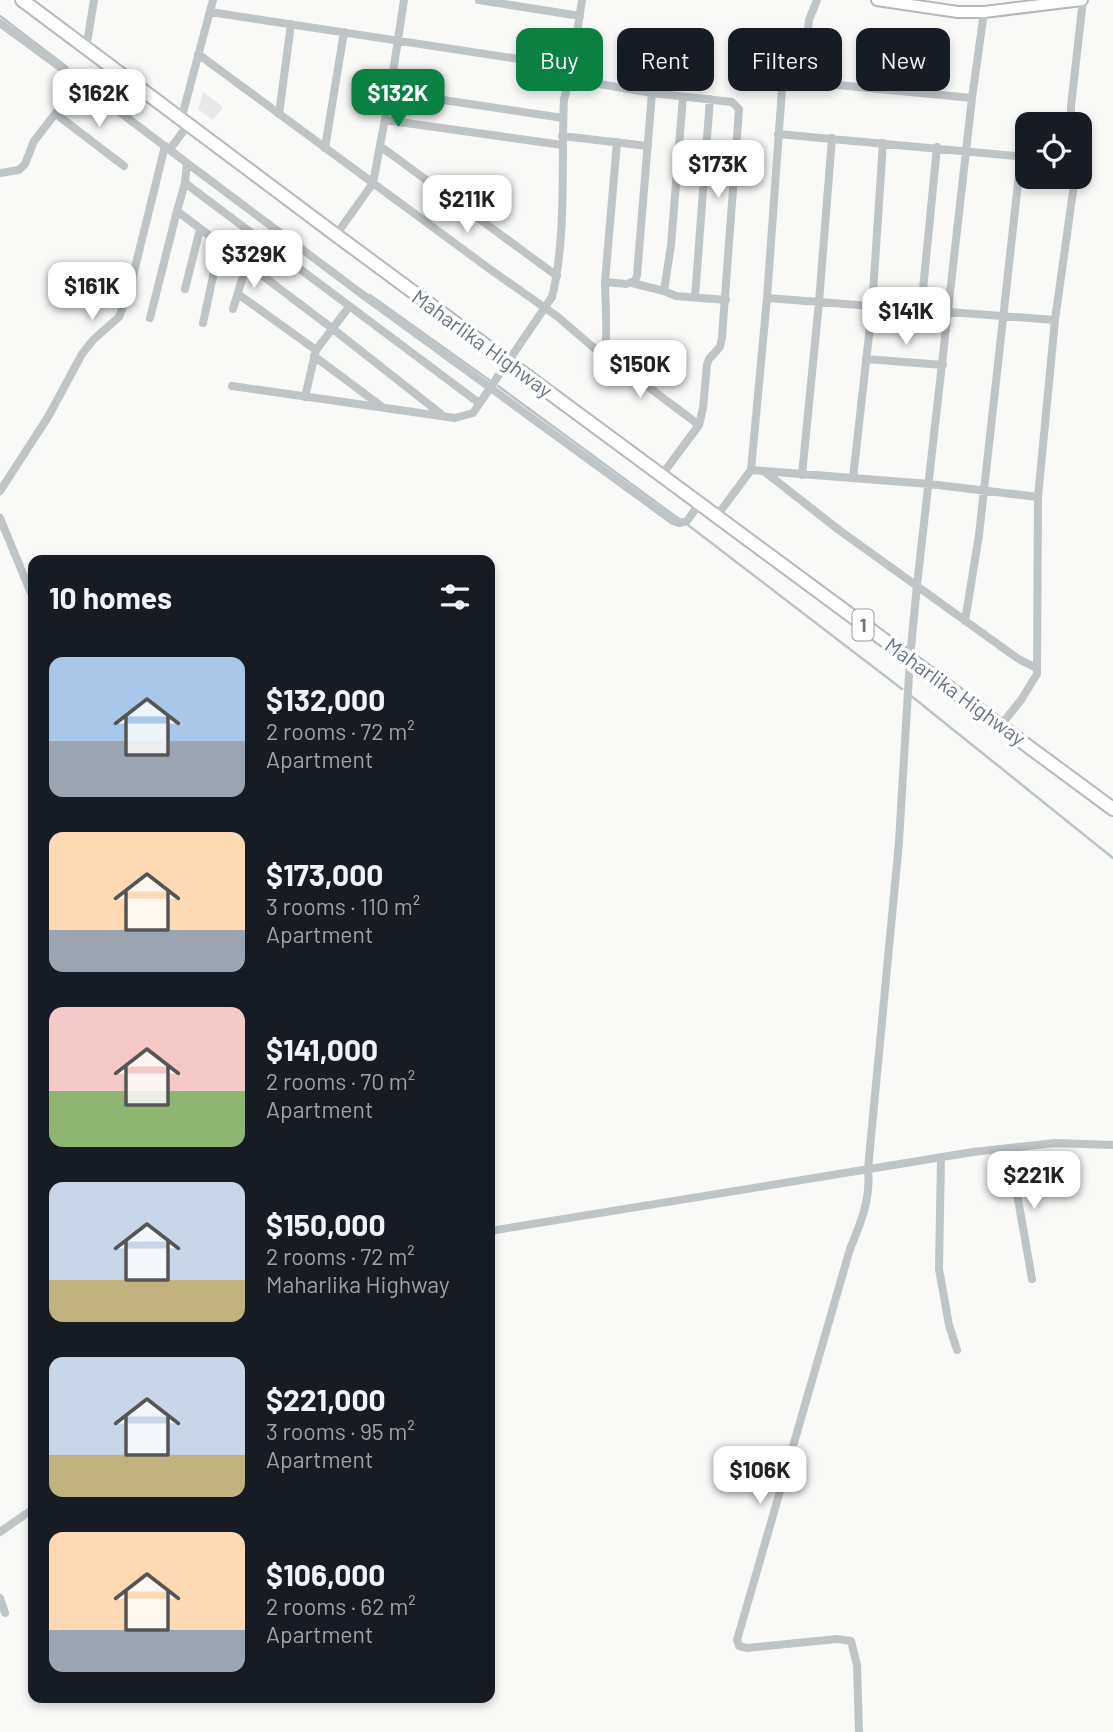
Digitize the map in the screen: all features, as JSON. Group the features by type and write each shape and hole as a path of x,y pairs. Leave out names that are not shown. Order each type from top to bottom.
{"highway":[{"name":"Maharlika Highway","path":"22,0 506,362 1113,809"}],"main road":[{"path":"877,0 984,12 1083,0"}],"street":[{"path":"86,49 94,0"},
{"path":"0,491 48,417 82,354 93,340 119,317 130,288 168,148 185,123 198,54 213,0"},
{"path":"336,235 373,183 404,0"},
{"path":"479,0 580,16"},
{"path":"578,28 582,0"},
{"path":"808,28 817,0"},
{"path":"1071,112 1083,0"},
{"path":"210,12 516,59"},
{"path":"859,1732 857,1665 851,1641 837,1639 747,1648 739,1646 737,1640 850,1249 864,1214 870,1189 868,1169 899,842 917,584 984,12"},
{"path":"0,23 673,521 684,523 699,504"},
{"path":"279,114 291,24"},
{"path":"325,148 344,32"},
{"path":"198,54 546,309 699,425"},
{"path":"0,173 22,167 34,141 79,82"},
{"path":"603,85 732,102 739,109 726,300 720,347 709,359 705,370 703,408 699,425 661,476"},
{"path":"842,85 972,98"},
{"path":"232,386 455,418 473,412 552,297 557,276 566,91"},
{"path":"716,517 751,470 782,91"},
{"path":"390,92 563,118"},
{"path":"632,283 637,279 652,93"},
{"path":"664,291 671,245 683,97"},
{"path":"695,297 710,99"},
{"path":"56,114 124,166"},
{"path":"385,120 562,141 617,142 648,146"},
{"path":"778,134 1015,156"},
{"path":"802,475 820,302 832,138"},
{"path":"599,350 607,341 605,282 617,142"},
{"path":"853,478 872,308 883,143"},
{"path":"380,146 557,276"},
{"path":"921,310 937,148"},
{"path":"150,318 185,183 187,163"},
{"path":"185,183 479,403"},
{"path":"965,621 974,573 1020,189"},
{"path":"1000,725 1033,682 1036,668 1038,497 1055,320 1073,189"},
{"path":"177,211 443,416"},
{"path":"185,289 200,229"},
{"path":"233,309 247,263 261,240"},
{"path":"202,323 220,244"},
{"path":"605,282 632,283 676,296 726,300"},
{"path":"238,293 383,407"},
{"path":"767,298 1055,320"},
{"path":"304,397 315,353 349,307"},
{"path":"866,359 943,365"},
{"path":"751,470 929,484 1038,497"},
{"path":"765,472 839,530 1017,659 1036,668"},
{"path":"0,518 28,586"},
{"path":"495,1230 941,1157 1055,1143 1113,1145"},
{"path":"1009,1148 1032,1279"},
{"path":"941,1157 939,1269 949,1325 957,1350"},
{"path":"0,1532 28,1512"},
{"path":"0,1598 5,1613"}],"shaded area":[{"path":"203,92 223,107 213,120 198,109"}],"waterway":[{"path":"0,16 67,67"},
{"path":"370,295 489,380"},
{"path":"498,386 679,519"},
{"path":"688,525 902,689"},
{"path":"910,695 1113,858"}]}
